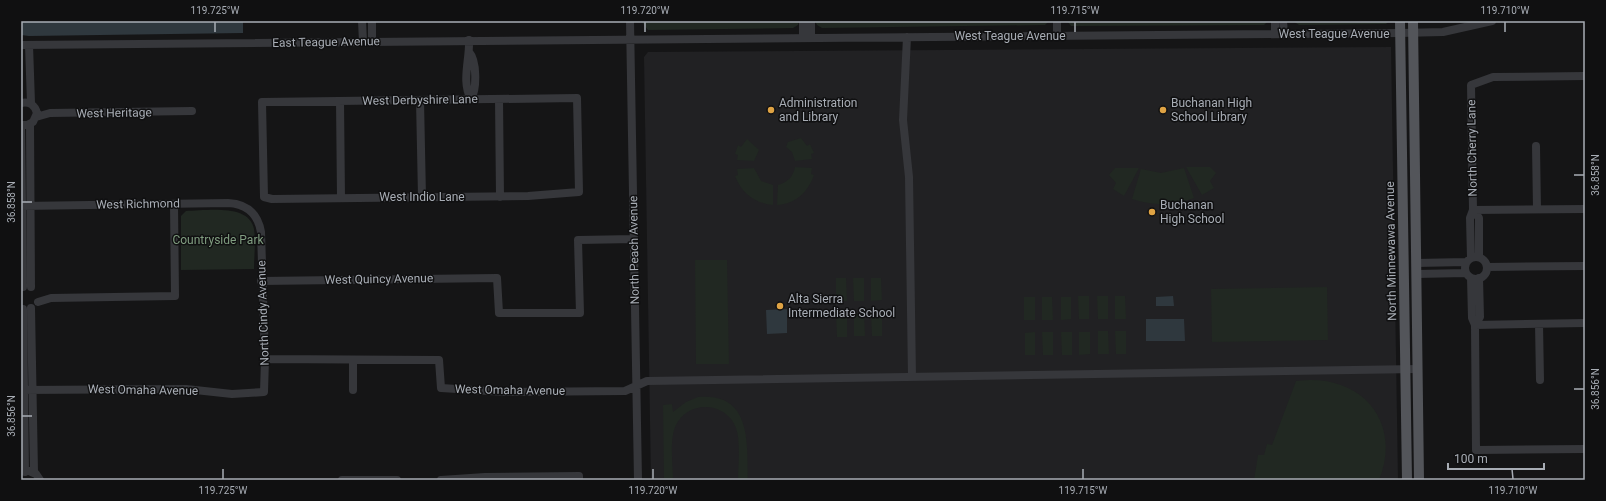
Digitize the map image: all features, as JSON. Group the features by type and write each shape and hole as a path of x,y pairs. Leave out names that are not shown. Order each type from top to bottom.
{"main road":[{"name":"North Minnewawa Avenue","path":"1400,21 1407,480"},
{"name":"North Minnewawa Avenue","path":"1413,21 1419,480"},
{"path":"1404,221 1410,228 1411,290 1417,319"}],"street":[{"path":"362,21 362,42"},
{"path":"372,21 372,42"},
{"name":"North Peach Avenue","path":"630,21 638,480"},
{"path":"803,21 807,38"},
{"path":"807,38 811,21"},
{"path":"1057,21 1057,36"},
{"path":"1275,21 1280,34"},
{"path":"1280,34 1283,21"},
{"name":"West Teague Avenue","path":"631,39 1400,34 1455,30 1492,21"},
{"path":"907,37 907,66 903,115 909,178 912,376"},
{"name":"East Teague Avenue","path":"25,45 631,39"},
{"path":"469,40 468,55 461,64 461,70 471,75"},
{"path":"24,206 30,124 34,110 25,45"},
{"path":"468,55 474,57 467,93 471,99"},
{"name":"North Cherry Lane","path":"1472,259 1479,218 1474,210 1471,85 1493,77 1585,76"},
{"name":"West Derbyshire Lane","path":"264,197 262,102 577,98 579,192"},
{"path":"499,99 500,197"},
{"path":"420,100 422,197"},
{"path":"340,101 341,198"},
{"path":"21,103 34,110"},
{"name":"West Heritage","path":"34,110 50,113 192,112"},
{"path":"30,124 21,125 25,288 38,298 175,296 174,204"},
{"path":"1536,146 1537,209"},
{"name":"West Indio Lane","path":"264,197 272,199 500,197 579,192"},
{"name":"West Richmond","path":"24,206 237,204 253,212"},
{"path":"1474,210 1585,208"},
{"name":"North Cindy Avenue","path":"253,212 261,232 261,281 265,359 264,392"},
{"name":"West Quincy Avenue","path":"261,281 498,278 499,313 580,313 578,240 634,239"},
{"path":"1472,259 1465,268 1472,276 1480,317 1475,325 1476,450 1585,449"},
{"path":"1416,263 1472,259 1485,261 1487,267 1486,273 1472,276 1416,274"},
{"path":"1487,267 1585,266"},
{"path":"34,472 23,474 26,390 25,308 38,298"},
{"path":"1475,325 1585,323"},
{"path":"1539,324 1540,380"},
{"name":"West Omaha Avenue","path":"265,359 439,360 441,388 452,390 505,392 625,391 636,386"},
{"path":"353,360 353,390"},
{"path":"636,386 647,381 1418,369"},
{"name":"West Omaha Avenue","path":"26,390 186,389 232,394 264,392"},
{"path":"26,390 34,472 41,480"},
{"path":"441,480 485,477 579,478"},
{"path":"342,480 397,480"}],"shaded area":[{"path":"21,21 243,21 243,33 29,36 21,35"},
{"name":"Buchanan High School","path":"1391,47 1398,480 651,480 644,57 648,52"},
{"path":"1173,296 1174,306 1156,306 1156,297"},
{"path":"787,309 787,333 767,334 766,310"},
{"path":"1146,319 1184,319 1185,341 1146,341"}],"green space":[{"path":"641,21 799,21 798,25 793,28 648,30"},
{"path":"815,21 1049,21 1045,25 822,28 817,25"},
{"path":"1067,21 1268,21 1264,25 1071,26"},
{"path":"1293,21 1389,21 1386,24 1299,25"},
{"path":"801,138 807,146 810,144 814,153 811,154 812,159 795,161 792,152 786,147 788,142"},
{"path":"747,139 759,150 754,161 737,160 738,155 735,154 738,145 741,147"},
{"path":"795,167 812,168 811,174 814,175 805,192 795,200 777,205 778,185 790,179"},
{"path":"1186,167 1210,167 1216,173 1210,181 1214,188 1202,195"},
{"path":"754,168 761,181 773,185 773,205 755,200 741,188 735,176 738,175 737,169"},
{"path":"1115,168 1139,168 1124,196 1113,189 1116,183 1109,175"},
{"path":"1184,168 1194,198 1171,204 1155,204 1132,199 1141,169 1161,173"},
{"name":"Countryside Park","path":"225,210 244,215 250,221 254,229 254,269 181,270 181,216 186,211"},
{"path":"695,260 727,260 729,364 696,364"},
{"path":"836,278 846,278 847,301 836,301"},
{"path":"853,278 864,278 864,301 854,301"},
{"path":"871,278 881,278 882,300 871,301"},
{"path":"1327,287 1328,340 1212,342 1211,289"},
{"path":"1078,296 1089,296 1089,319 1079,319"},
{"path":"1097,296 1108,296 1108,319 1098,319"},
{"path":"1115,296 1125,296 1126,319 1115,319"},
{"path":"1024,297 1035,297 1035,320 1024,320"},
{"path":"1042,297 1052,297 1053,320 1042,320"},
{"path":"1061,297 1071,297 1071,319 1061,320"},
{"path":"864,313 865,336 854,336 854,314"},
{"path":"871,313 882,313 882,336 872,336"},
{"path":"836,314 847,314 847,337 837,337"},
{"path":"1098,331 1108,331 1109,354 1098,354"},
{"path":"1115,331 1126,331 1126,354 1116,354"},
{"path":"1035,332 1035,355 1025,355 1025,333"},
{"path":"1042,332 1053,332 1053,355 1043,355"},
{"path":"1061,332 1072,332 1072,355 1062,355"},
{"path":"1079,332 1090,332 1090,354 1079,355"},
{"path":"1309,380 1330,382 1348,388 1362,397 1374,409 1382,424 1386,441 1385,460 1379,480 1254,480 1258,455 1264,455 1267,444 1272,445 1296,381"},
{"path":"698,397 716,398 728,403 737,411 743,423 746,436 748,480 738,480 738,434 731,419 716,409 707,407 689,411 676,425 672,445 673,480 664,480 663,405 672,404 673,412 686,402"}],"place":[{"name":"Administration and Library","path":"771,110"},
{"name":"Buchanan High School Library","path":"1163,110"},
{"name":"Buchanan High School","path":"1152,212"},
{"name":"Alta Sierra Intermediate School","path":"780,306"}]}
